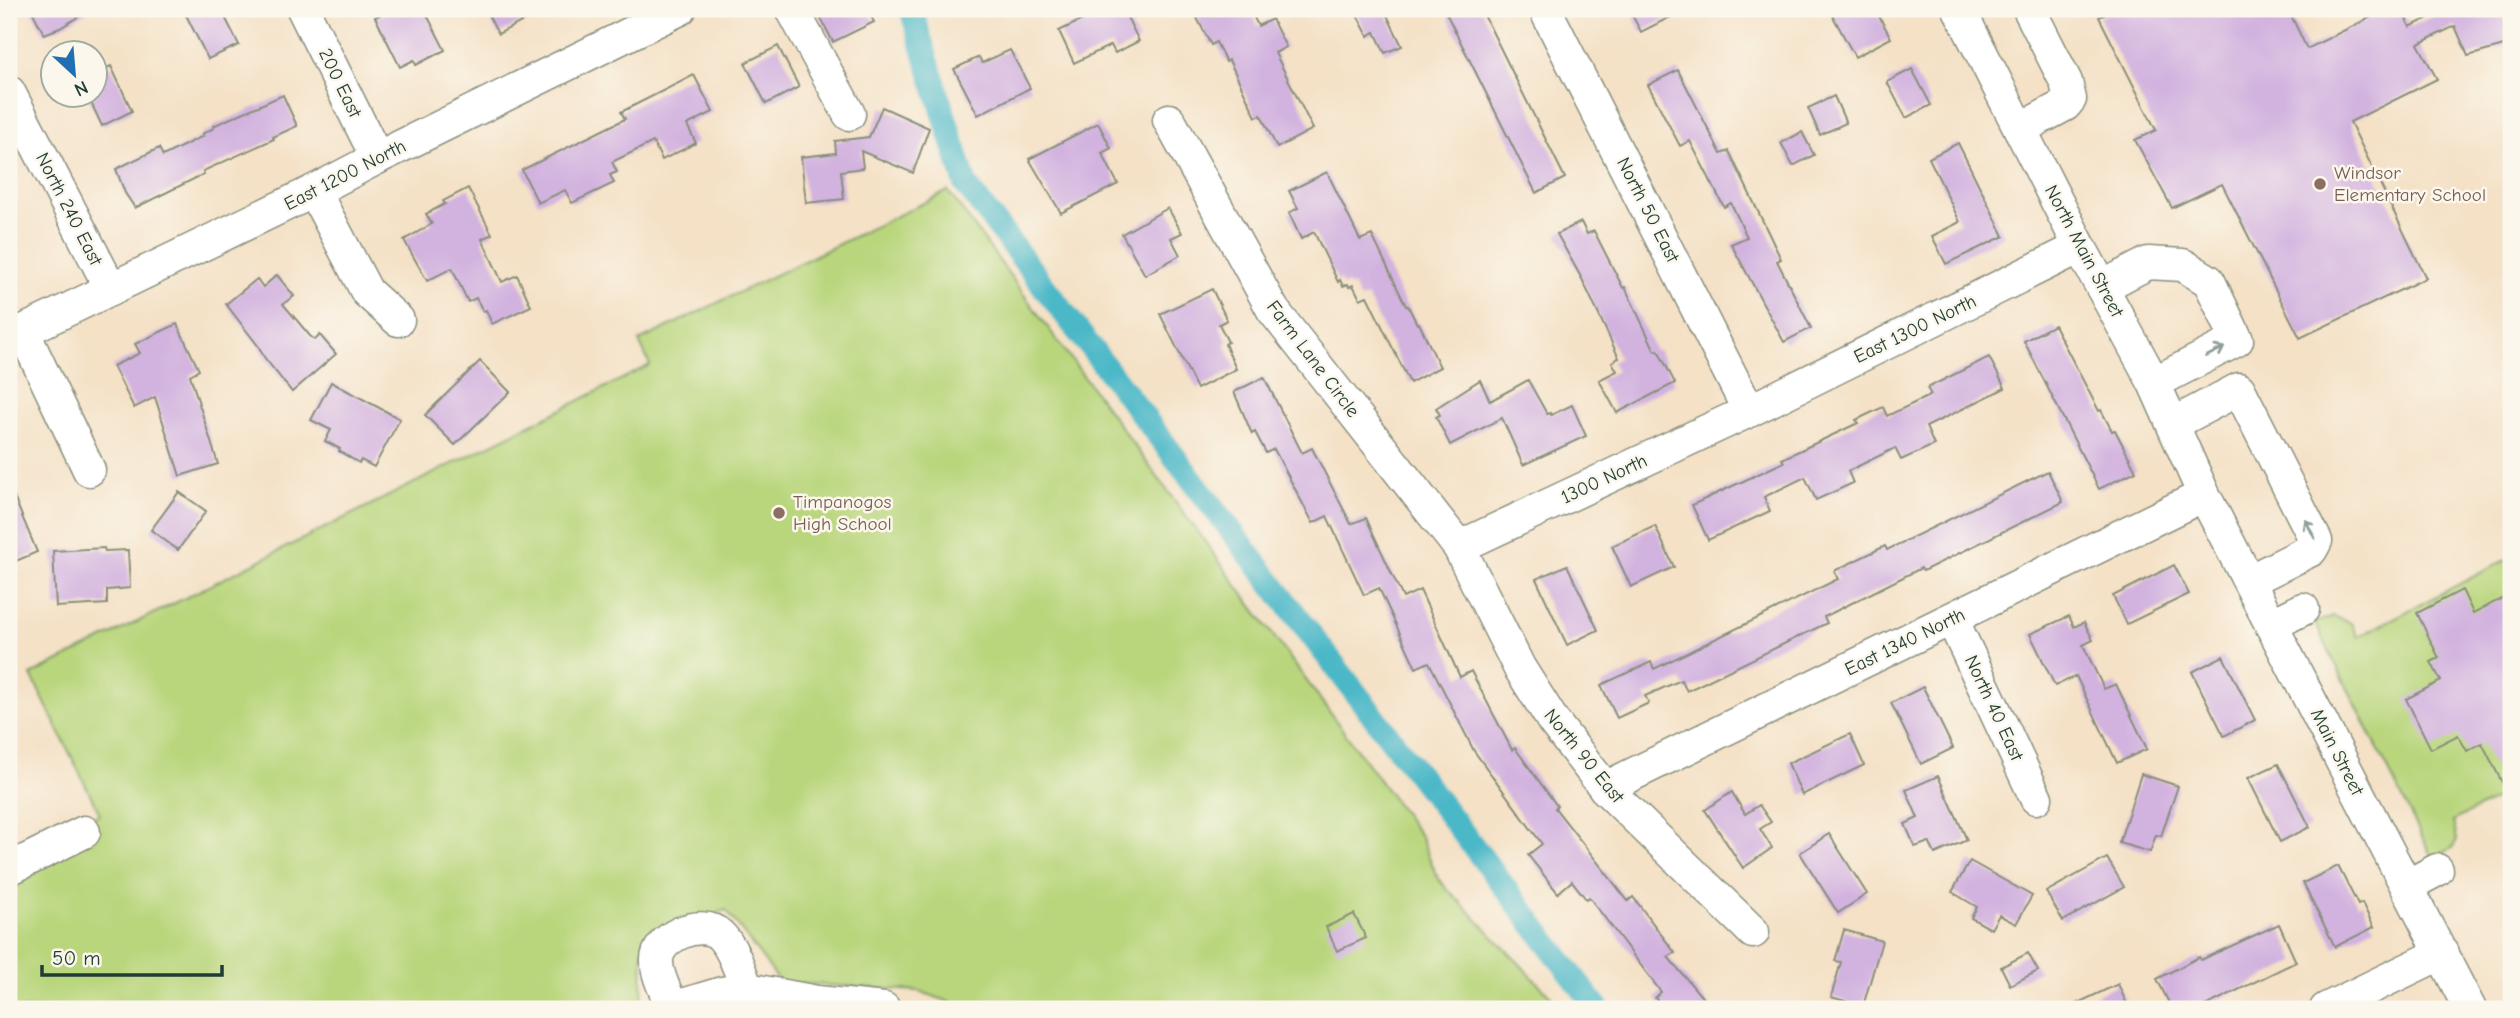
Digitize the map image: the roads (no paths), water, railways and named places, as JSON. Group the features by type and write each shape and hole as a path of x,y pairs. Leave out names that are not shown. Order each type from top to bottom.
{"street":[{"name":"200 East","path":"303,9 377,158"},
{"name":"East 1200 North","path":"16,335 680,9"},
{"path":"792,9 849,114"},
{"name":"North 50 East","path":"1545,9 1749,411"},
{"name":"North Main Street","path":"1959,9 2080,247 2154,383 2204,495"},
{"path":"2020,129 2065,105 2070,99 2066,82 2029,9"},
{"name":"North 240 East","path":"9,92 111,289"},
{"name":"Farm Lane Circle","path":"1169,120 1273,310 1459,547"},
{"path":"314,191 367,292 398,320"},
{"name":"East 1300 North","path":"1749,411 2080,247"},
{"path":"2102,287 2148,263 2183,265 2209,281 2237,340 2154,383"},
{"path":"16,335 89,470"},
{"path":"2173,424 2239,389 2316,541 2311,550 2249,581"},
{"name":"1300 North","path":"1459,547 1749,411"},
{"name":"Main Street","path":"2204,495 2470,1009"},
{"name":"East 1340 North","path":"1605,788 2204,495"},
{"name":"North 90 East","path":"1459,547 1519,667 1553,721 1605,788 1753,932"},
{"path":"2271,625 2303,609"},
{"name":"North 40 East","path":"1952,619 2036,798"},
{"path":"9,869 84,832"},
{"path":"2407,886 2437,870"},
{"path":"747,989 729,947 719,934 705,926 684,930 666,942 657,955 656,964 675,1009 722,993 747,989 817,1002 884,1009"},
{"path":"2326,1009 2442,953"}],"waterway":[{"path":"911,9 966,185 1598,1009"}],"place":[{"name":"Windsor Elementary School","path":"2320,184"},
{"name":"Timpanogos High School","path":"779,513"}]}
